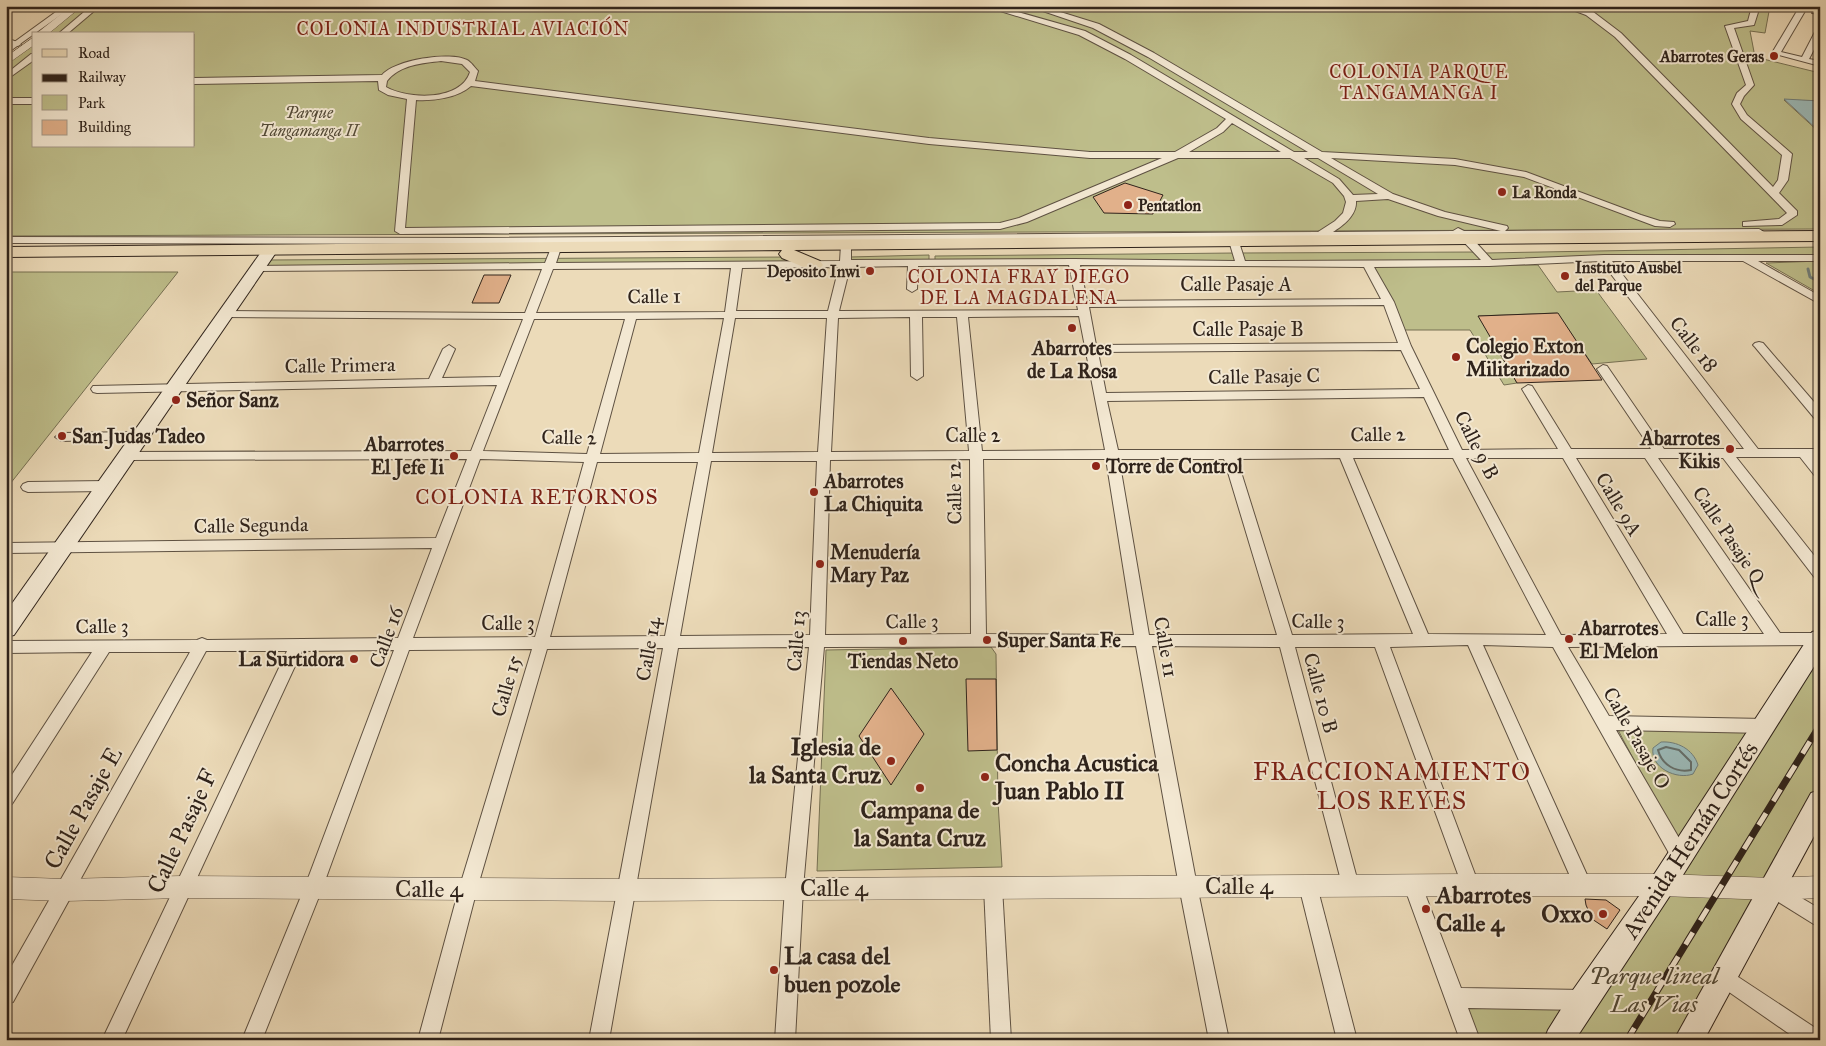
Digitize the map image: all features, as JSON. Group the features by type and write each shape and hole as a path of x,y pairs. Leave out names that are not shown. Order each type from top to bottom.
{"main road":[{"path":"634,252 846,254 931,249 1238,252 1559,236 1820,234"},
{"path":"1238,252 1314,238 1820,246"},
{"path":"6,252 107,245 196,255"},
{"path":"6,261 266,254 445,253 553,256 634,252 846,254"},
{"path":"266,254 319,262 392,262 445,253"},
{"path":"10,619 176,387 266,254"},
{"path":"788,254 814,265"},
{"name":"Avenida Hernán Cortés","path":"1558,1040 1583,1000 1662,885 1765,726 1819,638"},
{"path":"1688,1040 1820,801"}],"street":[{"path":"39,32 69,6"},
{"path":"44,32 77,6"},
{"path":"64,32 96,6"},
{"path":"445,253 931,249 1314,238 1342,221 1350,210 1350,198 1336,181 1128,57 1082,33 988,6"},
{"path":"1032,6 1096,26 1151,55 1389,196 1442,214 1523,232 1559,236"},
{"path":"469,83 929,141 1090,155 1347,155 1454,162 1526,175 1636,218 1659,224 1782,222 1793,213 1618,35 1589,13 1566,6"},
{"path":"1756,6 1751,23 1729,26 1750,85 1740,95 1736,104 1744,117 1787,154 1783,180 1774,194"},
{"path":"1804,6 1776,53 1820,64"},
{"path":"1804,60 1820,30"},
{"path":"6,40 27,42"},
{"path":"6,52 27,42"},
{"path":"6,62 27,42"},
{"path":"6,78 32,58"},
{"path":"448,60 464,62 471,66 474,76 469,83 453,92 440,96 412,98 394,96 387,93 381,84 384,78 400,67 412,63 448,60"},
{"path":"195,81 384,78"},
{"path":"412,98 400,231 1000,226 1023,220 1177,155 1220,130 1231,119"},
{"path":"6,101 32,101"},
{"path":"1350,198 1389,196"},
{"path":"1442,214 1489,263"},
{"path":"1468,241 1523,232"},
{"path":"6,240 266,254"},
{"path":"912,289 913,264 931,249 1074,262 1238,252 1367,263 1489,263 1604,258 1820,258"},
{"path":"634,252 737,265 814,265 846,254 913,264"},
{"name":"Calle 13","path":"785,1040 794,888 817,642 824,455 833,314 846,254"},
{"name":"Calle 16","path":"252,1040 313,889 441,543 553,256"},
{"path":"1743,257 1820,302"},
{"name":"Calle 18","path":"1604,258 1754,454"},
{"name":"Calle 11","path":"1074,262 1112,455 1143,641 1188,886 1219,1040"},
{"name":"Calle 9 B","path":"1367,263 1388,302 1405,346 1457,453 1557,641"},
{"name":"Calle 14","path":"599,1040 670,642 706,457 737,265"},
{"name":"Calle Pasaje A","path":"1084,309 1388,302"},
{"name":"Calle 1","path":"226,314 530,316 730,314 962,315 1084,309"},
{"path":"916,315 917,376"},
{"name":"Calle 12","path":"962,315 976,455 979,640"},
{"name":"Calle 15","path":"428,1040 468,889 541,643 631,316"},
{"path":"1759,345 1820,417"},
{"name":"Calle Pasaje B","path":"1091,348 1405,346"},
{"path":"434,382 449,349"},
{"name":"Calle Pasaje Q","path":"1602,369 1654,454 1776,639"},
{"name":"Calle Primera","path":"97,389 505,381"},
{"name":"Calle 9A","path":"1528,389 1678,639"},
{"name":"Calle Pasaje C","path":"1100,397 1429,393"},
{"path":"61,437 141,436"},
{"path":"1726,453 1820,574"},
{"path":"1803,453 1820,473"},
{"name":"Calle 2","path":"127,456 476,455 592,458 824,455 1820,453"},
{"name":"Calle 10 B","path":"1229,455 1286,640 1350,886"},
{"path":"1345,455 1423,640"},
{"path":"28,487 106,486"},
{"name":"Calle Segunda","path":"6,548 441,543"},
{"name":"Calle 3","path":"6,647 202,644 979,640 1380,641 1473,639 1557,641 1819,638"},
{"path":"1473,639 1583,886"},
{"path":"1380,641 1470,885"},
{"name":"Calle Pasaje O","path":"1557,641 1680,856"},
{"name":"Calle Pasaje E","path":"6,995 202,644"},
{"name":"Calle Pasaje F","path":"112,1040 182,887 298,644"},
{"path":"6,799 104,647"},
{"path":"1604,723 1765,726"},
{"name":"Calle 4","path":"6,888 65,890 182,887 625,890 1470,885 1662,885 1772,889 1820,887"},
{"path":"1308,886 1347,1040"},
{"path":"1414,886 1470,1040"},
{"path":"993,887 1001,1040"},
{"path":"1772,889 1820,919"},
{"path":"1723,976 1815,1040"},
{"path":"1455,998 1583,1000"}],"green space":[{"name":"Parque Tangamanga II","path":"82,6 1770,6 1765,33 1750,31 1755,57 1820,73 1820,101 1784,100 1820,133 1820,229 6,236 6,64 32,44 32,148 195,148 195,32 49,32"},
{"path":"1820,247 1820,256 1492,260 1486,253"},
{"path":"1477,252 1484,261 1240,262 1241,253"},
{"path":"1235,253 1237,261 935,263 935,256"},
{"path":"929,255 929,262 848,263 849,257"},
{"path":"789,257 803,263 264,266 268,260"},
{"path":"1820,261 1820,294 1766,263"},
{"path":"1370,265 1538,265 1557,292 1596,290 1647,359 1592,364 1557,313 1479,316 1517,383 1504,385 1470,330 1403,330"},
{"path":"6,272 178,272 6,489"},
{"path":"991,647 996,654 998,802 1002,867 817,871 826,650"},
{"path":"1820,648 1820,792 1769,880 1675,878"},
{"path":"1617,728 1755,729 1679,845"},
{"name":"Parque lineal Las Vias","path":"1666,894 1759,897 1679,1040 1567,1040"},
{"path":"1463,1003 1570,1006 1550,1040 1476,1040"}],"water":[{"path":"1784,99 1820,101 1820,132"},
{"path":"1661,742 1673,743 1688,750 1696,759 1698,765 1693,774 1673,774 1660,767 1653,755 1653,748"}],"building":[{"name":"Pentatlon","path":"1125,183 1163,195 1153,214 1104,213 1093,197"},
{"path":"484,275 511,275 499,303 472,303"},
{"path":"1558,313 1602,380 1517,383 1478,316"},
{"path":"966,679 996,679 997,750 968,751"},
{"name":"Iglesia de la Santa Cruz","path":"891,688 924,734 891,785 859,736"},
{"name":"Oxxo","path":"1585,899 1606,900 1620,910 1607,929 1592,919"}],"waterway":[{"path":"1808,269 1810,277 1820,282"}],"railway":[{"path":"1627,1040 1820,725"}],"place":[{"name":"Abarrotes Geras","path":"1774,56"},
{"name":"La Ronda","path":"1502,192"},
{"name":"Pentatlon","path":"1128,205"},
{"name":"Deposito Inwi","path":"870,271"},
{"name":"Instituto Ausbel del Parque","path":"1565,276"},
{"name":"Abarrotes de La Rosa","path":"1072,328"},
{"name":"Colegio Exton Militarizado","path":"1456,357"},
{"name":"Señor Sanz","path":"176,400"},
{"name":"San Judas Tadeo","path":"62,436"},
{"name":"Abarrotes Kikis","path":"1730,449"},
{"name":"Abarrotes El Jefe Ii","path":"454,456"},
{"name":"Torre de Control","path":"1096,466"},
{"name":"Abarrotes La Chiquita","path":"814,492"},
{"name":"Menudería Mary Paz","path":"820,564"},
{"name":"Abarrotes El Melon","path":"1569,639"},
{"name":"Super Santa Fe","path":"987,640"},
{"name":"Tiendas Neto","path":"903,641"},
{"name":"La Surtidora","path":"354,659"},
{"name":"Iglesia de la Santa Cruz","path":"891,761"},
{"name":"Concha Acustica Juan Pablo II","path":"985,777"},
{"name":"Campana de la Santa Cruz","path":"920,788"},
{"name":"Abarrotes Calle 4","path":"1426,909"},
{"name":"Oxxo","path":"1603,914"},
{"name":"La casa del buen pozole","path":"774,970"}],"district":[{"name":"COLONIA INDUSTRIAL AVIACIÓN","path":"463,29"},
{"name":"COLONIA PARQUE TANGAMANGA I","path":"1419,82"},
{"name":"COLONIA FRAY DIEGO DE LA MAGDALENA","path":"1019,287"},
{"name":"COLONIA RETORNOS","path":"537,497"},
{"name":"FRACCIONAMIENTO LOS REYES","path":"1392,786"}]}
